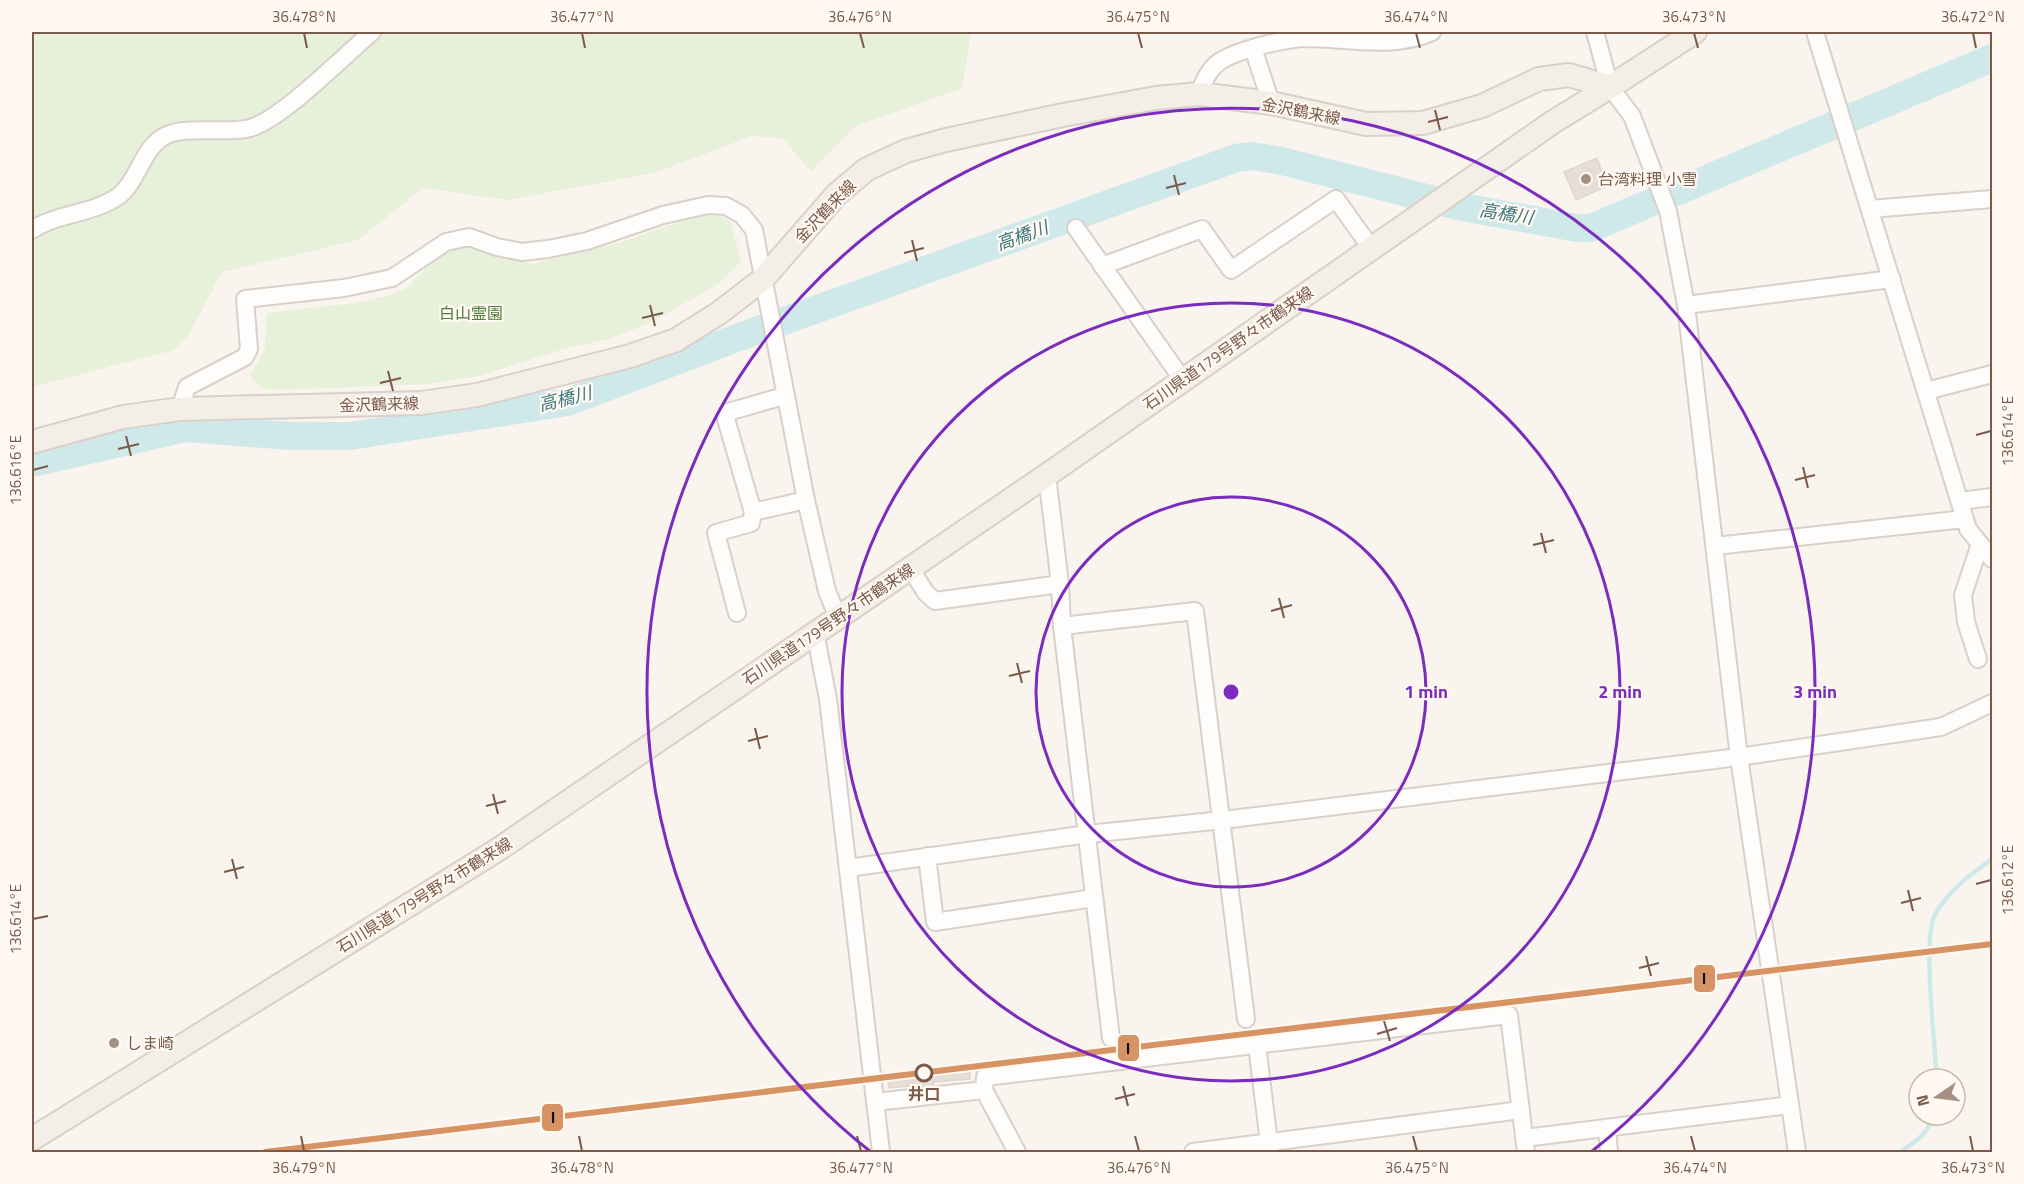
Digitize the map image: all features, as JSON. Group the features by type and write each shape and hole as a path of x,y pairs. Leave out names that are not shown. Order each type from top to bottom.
{"main road":[{"path":"1610,87 1695,32"},
{"name":"金沢鶴来線","path":"32,442 123,417 180,409 366,406 421,403 477,395 630,356 676,339 719,313 762,280 837,194 867,169 906,151 1063,115 1156,98 1199,94 1271,103 1366,124 1423,123 1482,106 1539,78 1569,75 1610,87"},
{"name":"石川県道179号野々市鶴来線","path":"32,1139 499,849 1047,475 1553,122 1610,87"}],"street":[{"path":"32,230 109,203 123,192 160,139 180,132 249,128 273,117 372,32"},
{"path":"1199,94 1206,75 1222,58 1278,41 1307,38 1362,42 1395,41 1432,32"},
{"path":"1595,32 1610,87 1632,116 1667,208 1686,305 1739,757 1797,1152"},
{"path":"1815,32 1968,530 1992,559"},
{"path":"1253,48 1271,103"},
{"path":"1102,266 1202,229 1231,270 1336,199 1371,248"},
{"path":"1870,209 1992,199"},
{"path":"180,409 187,387 245,357 249,349 245,299 344,288 392,278 446,242 469,237 497,247 522,252 548,249 586,241 687,208 708,205 726,206 742,215 753,230 806,500 827,591 838,618"},
{"path":"1076,228 1182,379"},
{"path":"1686,305 1892,279"},
{"path":"1926,391 1992,374"},
{"path":"736,613 716,533 751,523 753,512 726,419 728,412 784,396"},
{"path":"1047,475 1060,584 1062,626 1110,1038"},
{"path":"1960,501 1992,497"},
{"path":"753,512 806,500"},
{"path":"1715,546 1965,519"},
{"path":"1978,659 1966,622 1963,595 1980,544"},
{"path":"910,568 926,593 935,601 1060,584"},
{"path":"1062,626 1195,611 1223,820 1246,1019"},
{"path":"815,632 828,699 881,1152"},
{"path":"848,868 1088,834 1223,820 1739,757 1941,727 1992,703"},
{"path":"927,856 935,922 1094,898"},
{"path":"1017,1152 984,1090 985,1077 1509,1015 1525,1145 1607,1128 1790,1105"},
{"path":"1257,1045 1270,1148"},
{"path":"875,1102 984,1090"},
{"path":"1193,1152 1270,1148 1521,1110"},
{"path":"1607,1128 1609,1152"}],"green space":[{"path":"32,32 971,32 962,88 856,126 811,171 782,138 752,136 654,173 507,200 423,188 358,240 222,272 187,338 174,350 32,387"},
{"name":"白山霊園","path":"699,215 718,215 730,221 741,261 717,285 647,324 609,339 564,349 479,376 429,384 280,390 264,389 250,377 265,347 267,313 355,303 388,296 408,287 437,256 450,248 473,248 532,264 619,243"}],"building":[{"name":"台湾料理 小雪","path":"1597,158 1607,186 1576,200 1564,172"},
{"path":"970,1071 970,1079 933,1082 934,1086 911,1089 911,1086 889,1088 888,1081"}],"waterway":[{"name":"高橋川","path":"32,463 185,428 291,436 350,436 568,402 734,339 1236,158 1251,156 1278,160 1462,207 1577,228 1591,228 1992,58"},
{"path":"1936,1067 1930,970 1931,929 1934,917 1945,899 1975,871 1992,859"},
{"path":"1900,1152 1916,1141 1928,1127"}],"transit line":[{"name":"I","path":"265,1152 1992,944"}],"place":[{"name":"台湾料理 小雪","path":"1586,179"},
{"name":"しま崎","path":"114,1043"},
{"name":"井口","path":"924,1073"}]}
